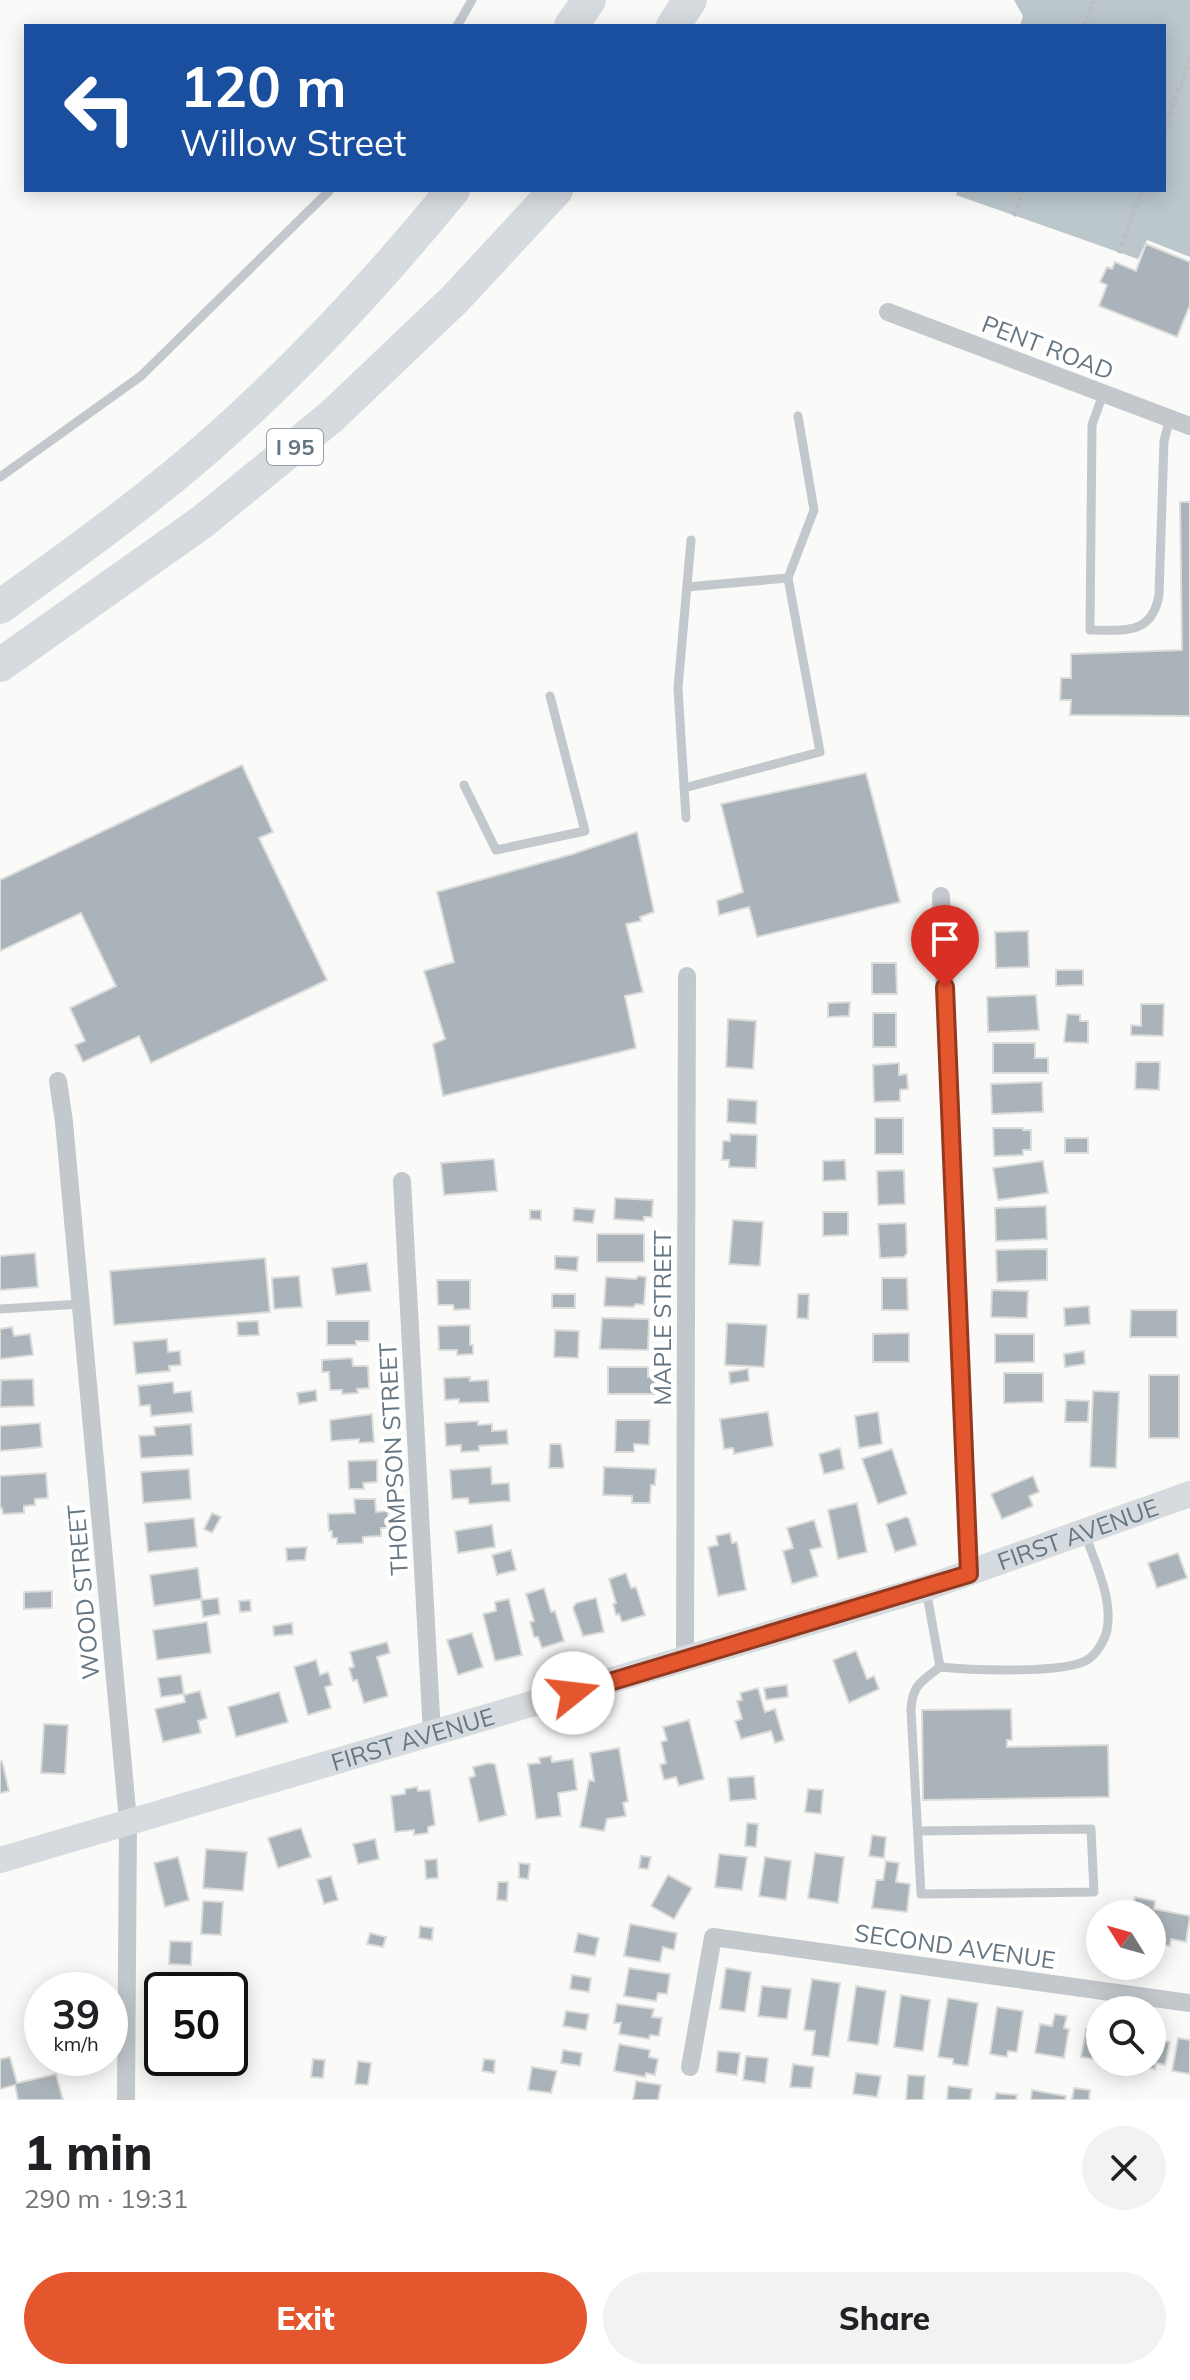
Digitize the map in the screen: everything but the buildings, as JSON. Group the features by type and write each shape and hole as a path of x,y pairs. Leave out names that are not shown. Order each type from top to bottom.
{"highway":[{"path":"572,24 589,0"},
{"path":"674,24 690,0"},
{"name":"I 95","path":"0,607 104,531 233,425 355,305 451,192"},
{"name":"I 95","path":"0,665 202,522 332,416 455,299 554,192"}],"main road":[{"name":"FIRST AVENUE","path":"0,1860 926,1588 1190,1494"}],"street":[{"name":"PENT ROAD","path":"888,312 1190,426"},
{"path":"941,896 969,1574"},
{"name":"MAPLE STREET","path":"685,1660 687,976"},
{"name":"WOOD STREET","path":"58,1081 128,1821 126,2100"},
{"name":"THOMPSON STREET","path":"402,1181 432,1734"},
{"name":"SECOND AVENUE","path":"690,2067 713,1937 1190,2003"}],"lane":[{"path":"458,24 472,0"},
{"path":"0,477 141,376 328,192"},
{"path":"1103,394 1092,425 1090,630 1134,629 1145,624 1156,609 1164,441 1170,418"},
{"path":"684,788 820,752 788,578 814,510 798,416"},
{"path":"686,818 678,688 691,540"},
{"path":"687,587 788,578"},
{"path":"464,785 496,850 585,831 550,696"},
{"path":"0,1309 81,1304"},
{"path":"918,1831 1091,1829 1094,1892 921,1894 911,1695 917,1685 940,1667 973,1670 1070,1666 1089,1660 1107,1632 1108,1612 1084,1530"},
{"path":"926,1588 940,1667"}],"path":[{"path":"1085,24 1094,0"},
{"path":"1166,125 1190,59"},
{"path":"1014,216 1022,192"},
{"path":"1119,253 1141,192"}],"shaded area":[{"path":"1014,0 1190,0 1190,257 1147,240 1138,259 956,195 957,192 1166,192 1166,24 1021,24 1023,16"}],"route":[{"path":"573,1693 969,1574 945,987"}]}
